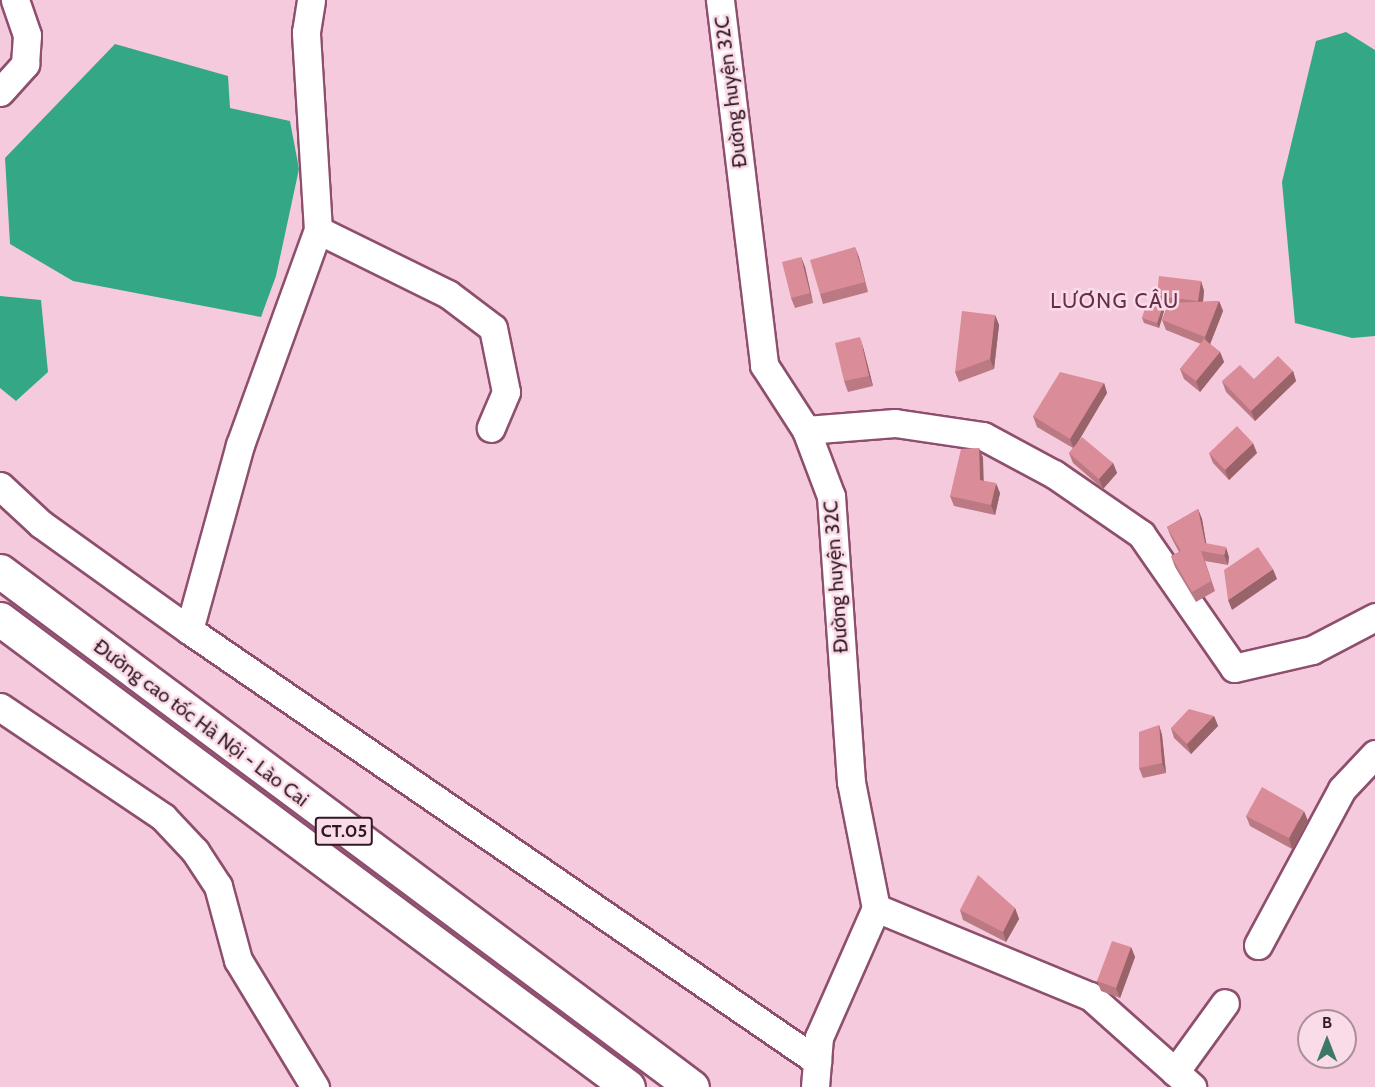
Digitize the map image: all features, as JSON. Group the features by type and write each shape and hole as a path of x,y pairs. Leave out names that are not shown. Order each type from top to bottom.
{"highway":[{"name":"Đường cao tốc Hà Nội - Lào Cai","path":"0,571 692,1087"},
{"name":"Đường cao tốc Hà Nội - Lào Cai","path":"0,619 628,1087"}],"street":[{"path":"0,92 25,64 27,35 15,0"},
{"path":"189,630 240,445 318,230 306,32 311,0"},
{"name":"Đường huyện 32C","path":"720,0 764,365 806,430 831,496 851,782 876,908"},
{"path":"318,230 448,294 493,328 506,392 491,428"},
{"path":"806,430 895,423 983,436 1054,474 1141,534 1234,668 1312,650 1375,617"},
{"path":"0,486 40,524 816,1074"},
{"path":"0,707 163,817 195,851 218,886 238,960 315,1087"},
{"path":"1258,945 1342,789 1375,754"},
{"path":"816,1074 819,1037 876,908 1090,996 1184,1080 1225,1003"}],"shaded area":[{"path":"1346,32 1375,50 1375,336 1352,338 1295,323 1282,182 1316,41"},
{"path":"115,44 228,76 230,108 290,121 299,169 276,276 261,317 73,281 10,244 5,158"},
{"path":"0,296 41,300 48,372 16,401 0,388"}],"building":[{"path":"855,247 865,282 820,294 810,260"},
{"path":"801,257 810,293 791,298 782,262"},
{"path":"1159,276 1201,281 1198,301 1157,296"},
{"path":"1219,301 1205,337 1162,320 1169,303"},
{"path":"1147,302 1163,306 1157,323 1142,318"},
{"path":"962,311 995,315 990,359 955,372"},
{"path":"860,337 869,376 844,381 835,343"},
{"path":"1204,339 1220,352 1196,381 1180,369"},
{"path":"1278,356 1293,371 1251,411 1222,381 1240,365 1254,379"},
{"path":"1060,372 1104,383 1070,439 1033,416"},
{"path":"1237,426 1253,443 1225,470 1209,453"},
{"path":"1082,437 1113,463 1099,479 1069,453"},
{"path":"979,448 980,480 996,483 991,505 950,496 961,449"},
{"path":"1198,509 1205,543 1226,547 1224,555 1201,551 1211,581 1192,592 1171,556 1181,551 1167,527"},
{"path":"1258,547 1273,569 1228,600 1224,570"},
{"path":"1189,709 1214,716 1187,744 1171,728"},
{"path":"1159,725 1162,763 1139,768 1139,732"},
{"path":"1262,787 1304,811 1289,838 1246,816"},
{"path":"978,875 1015,908 1003,932 960,910"},
{"path":"1112,941 1131,947 1116,988 1097,981"}],"district":[{"name":"LƯƠNG CÂU","path":"1115,301"}]}
